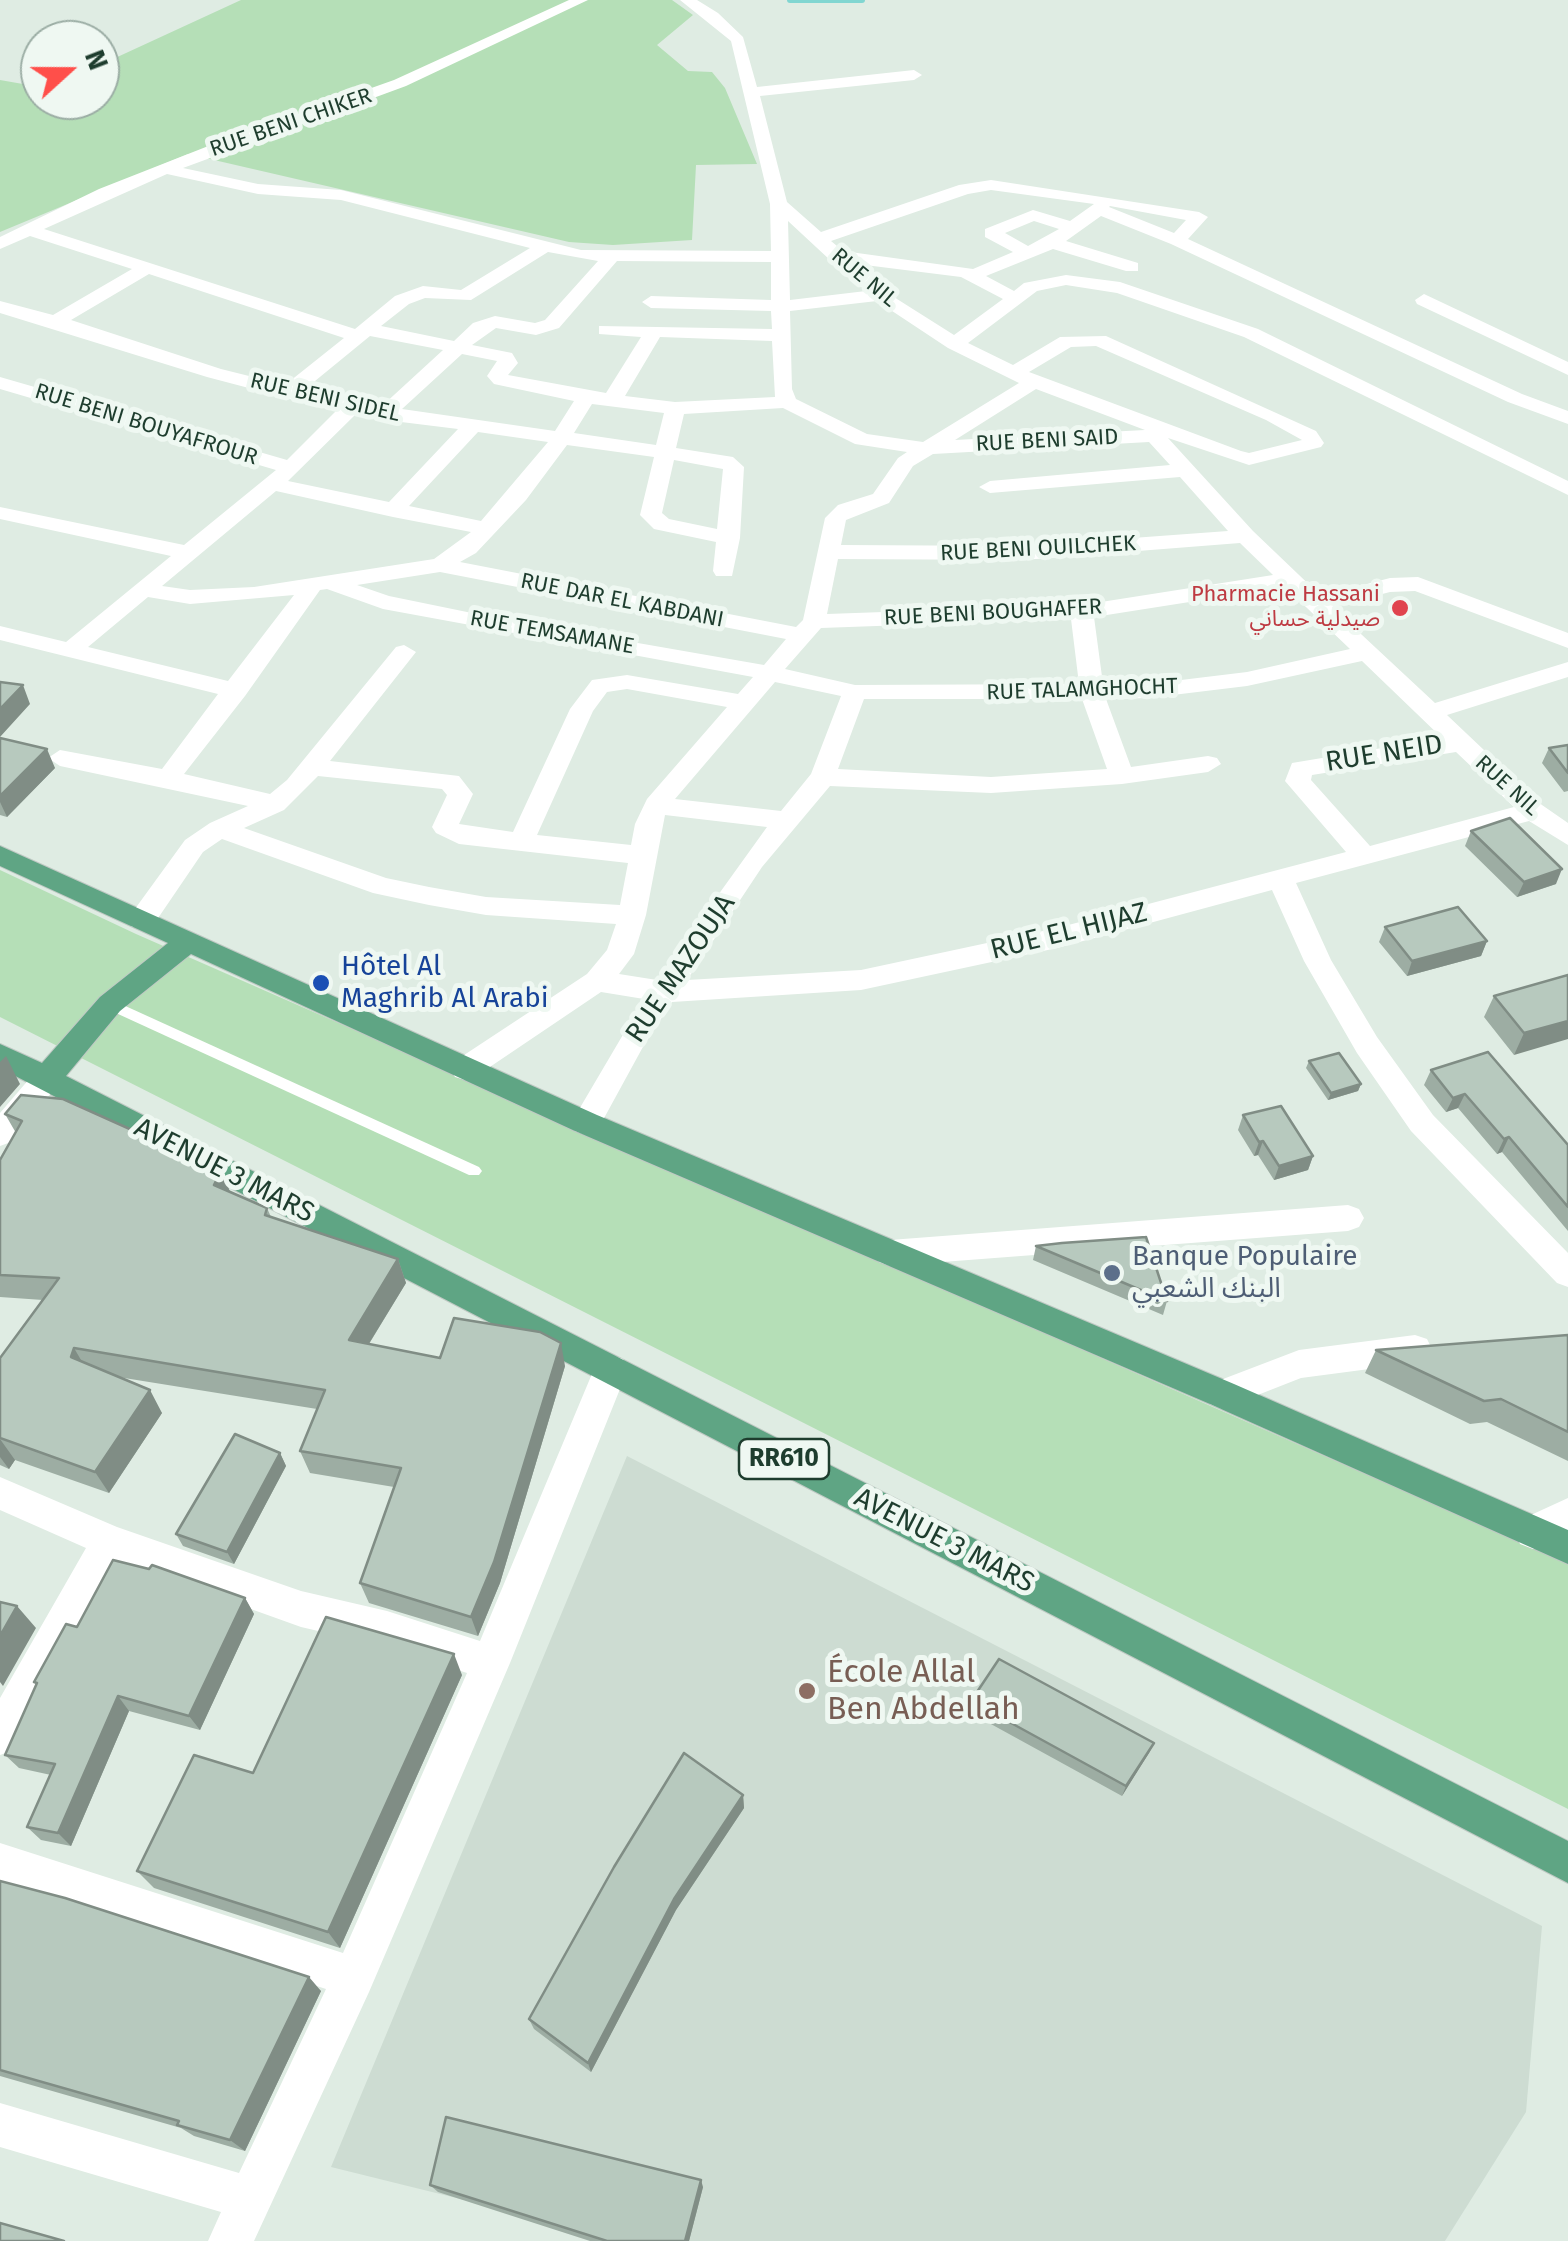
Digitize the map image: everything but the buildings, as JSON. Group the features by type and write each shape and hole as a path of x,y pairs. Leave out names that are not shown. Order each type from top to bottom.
{"main road":[{"path":"0,855 586,1124 1222,1394 1568,1547"},
{"path":"46,1079 110,1004 188,942"},
{"name":"AVENUE 3 MARS","path":"0,1056 1568,1863"}],"street":[{"name":"RUE BENI CHIKER","path":"0,244 166,169 381,91 581,0"},
{"path":"26,229 144,269 362,333 508,360 497,376 501,380 586,397 675,408 787,402 782,389 778,335 783,306 779,204 738,40 713,16 686,0"},
{"path":"751,92 914,75"},
{"path":"166,169 452,243"},
{"path":"818,239 978,186 1018,187 1102,204 1199,217 1177,240"},
{"path":"258,190 342,195 542,248 611,257 666,280 783,306 881,295"},
{"name":"RUE NIL","path":"779,204 881,295 955,344 1162,434 1185,470 1245,536 1533,811 1568,836"},
{"path":"973,275 1052,242 1102,204"},
{"path":"1102,204 1177,240 1444,337 1568,370"},
{"path":"1028,254 991,233 1033,215 1073,228"},
{"path":"1052,242 1132,267"},
{"path":"289,392 408,297 423,292 464,296 542,248"},
{"path":"836,256 973,275 1014,298"},
{"path":"385,414 455,348 491,322 536,329 552,324 611,257"},
{"path":"666,280 782,257"},
{"path":"56,321 144,269"},
{"path":"612,400 666,280"},
{"path":"955,344 1031,287 1066,280 1100,284 1159,299 1251,333 1568,489"},
{"path":"1424,300 1444,337 1515,398 1568,418"},
{"name":"RUE BENI SIDEL","path":"0,307 56,321 149,354 350,408 718,460 734,467 729,538"},
{"path":"606,330 778,335"},
{"path":"466,1069 597,981 620,954 632,915 640,855 656,806 809,629 831,552 832,526 840,513 881,498 896,472 923,448 1068,342 1099,340 1273,416 1309,435 1314,443 1249,459 1162,434"},
{"name":"RUE BENI BOUYAFROUR","path":"0,384 292,468"},
{"path":"144,590 212,597 323,586 440,565 460,554 486,529 538,470 586,397"},
{"name":"RUE BENI SAID","path":"787,402 848,436 878,444 923,448 1162,434"},
{"path":"72,649 292,468 350,408"},
{"path":"675,408 650,510 654,521 729,538 724,571"},
{"path":"393,511 472,424"},
{"path":"990,487 1185,470"},
{"path":"272,484 486,529"},
{"path":"0,512 188,553"},
{"name":"RUE BENI OUILCHEK","path":"831,552 1023,553 1245,536"},
{"name":"RUE DAR EL KABDANI","path":"440,565 809,629"},
{"name":"RUE BENI BOUGHAFER","path":"809,629 1082,612 1290,579"},
{"path":"1316,604 1390,586 1418,584 1568,641"},
{"path":"168,778 323,586"},
{"name":"RUE TEMSAMANE","path":"323,586 506,627 703,659 856,692"},
{"path":"1082,612 1092,692 1122,776"},
{"path":"0,633 237,691"},
{"path":"142,920 194,846 219,829 275,804 296,786 404,652"},
{"name":"RUE TALAMGHOCHT","path":"856,692 1148,691 1247,679 1366,653"},
{"path":"1428,712 1568,670"},
{"path":"521,842 582,709 600,685 627,682 746,703"},
{"path":"856,692 823,776 992,785 1122,776 1208,764"},
{"name":"RUE NEID","path":"1362,854 1298,782 1301,768 1460,742"},
{"path":"60,758 168,778 275,804"},
{"path":"309,767 450,782 460,794 446,820 447,831 640,855"},
{"name":"RUE MAZOUJA","path":"586,1124 633,1038 784,820 823,776"},
{"path":"656,806 784,820"},
{"name":"RUE EL HIJAZ","path":"597,981 666,992 814,985 889,975 1057,938 1533,811"},
{"path":"219,829 382,886 429,896 486,906 632,915"},
{"path":"1279,876 1318,961 1367,1045 1422,1123 1568,1274"},
{"path":"0,1134 46,1079"},
{"path":"890,1253 1348,1218"},
{"path":"1222,1394 1299,1364 1455,1346"},
{"path":"231,2241 354,1977 491,1663 610,1370"},
{"path":"0,1493 109,1541 300,1609 386,1629 491,1663"},
{"path":"1533,1532 1568,1514"},
{"path":"0,1736 109,1541"},
{"path":"0,1863 354,1977"},
{"path":"0,2125 248,2198"}],"lane":[{"path":"110,1004 474,1171"}],"shaded area":[{"name":"École Allal Ben Abdellah","path":"627,1456 1542,1926 1526,2112 1445,2241 630,2241 331,2167"}],"green space":[{"path":"241,0 672,0 693,15 657,45 688,71 712,72 725,88 757,164 696,165 692,240 613,245 569,242 188,154 0,232 0,80 20,84 20,120 120,120 120,56"},
{"path":"0,870 136,934 1568,1563 1568,1809 0,1017"}],"waterway":[{"path":"790,0 862,0"}],"place":[{"name":"Pharmacie Hassani صيدلية حساني","path":"1400,608"},
{"name":"Hôtel Al Maghrib Al Arabi","path":"321,983"},
{"name":"Banque Populaire البنك الشعبي","path":"1112,1273"},
{"name":"École Allal Ben Abdellah","path":"807,1691"}]}
